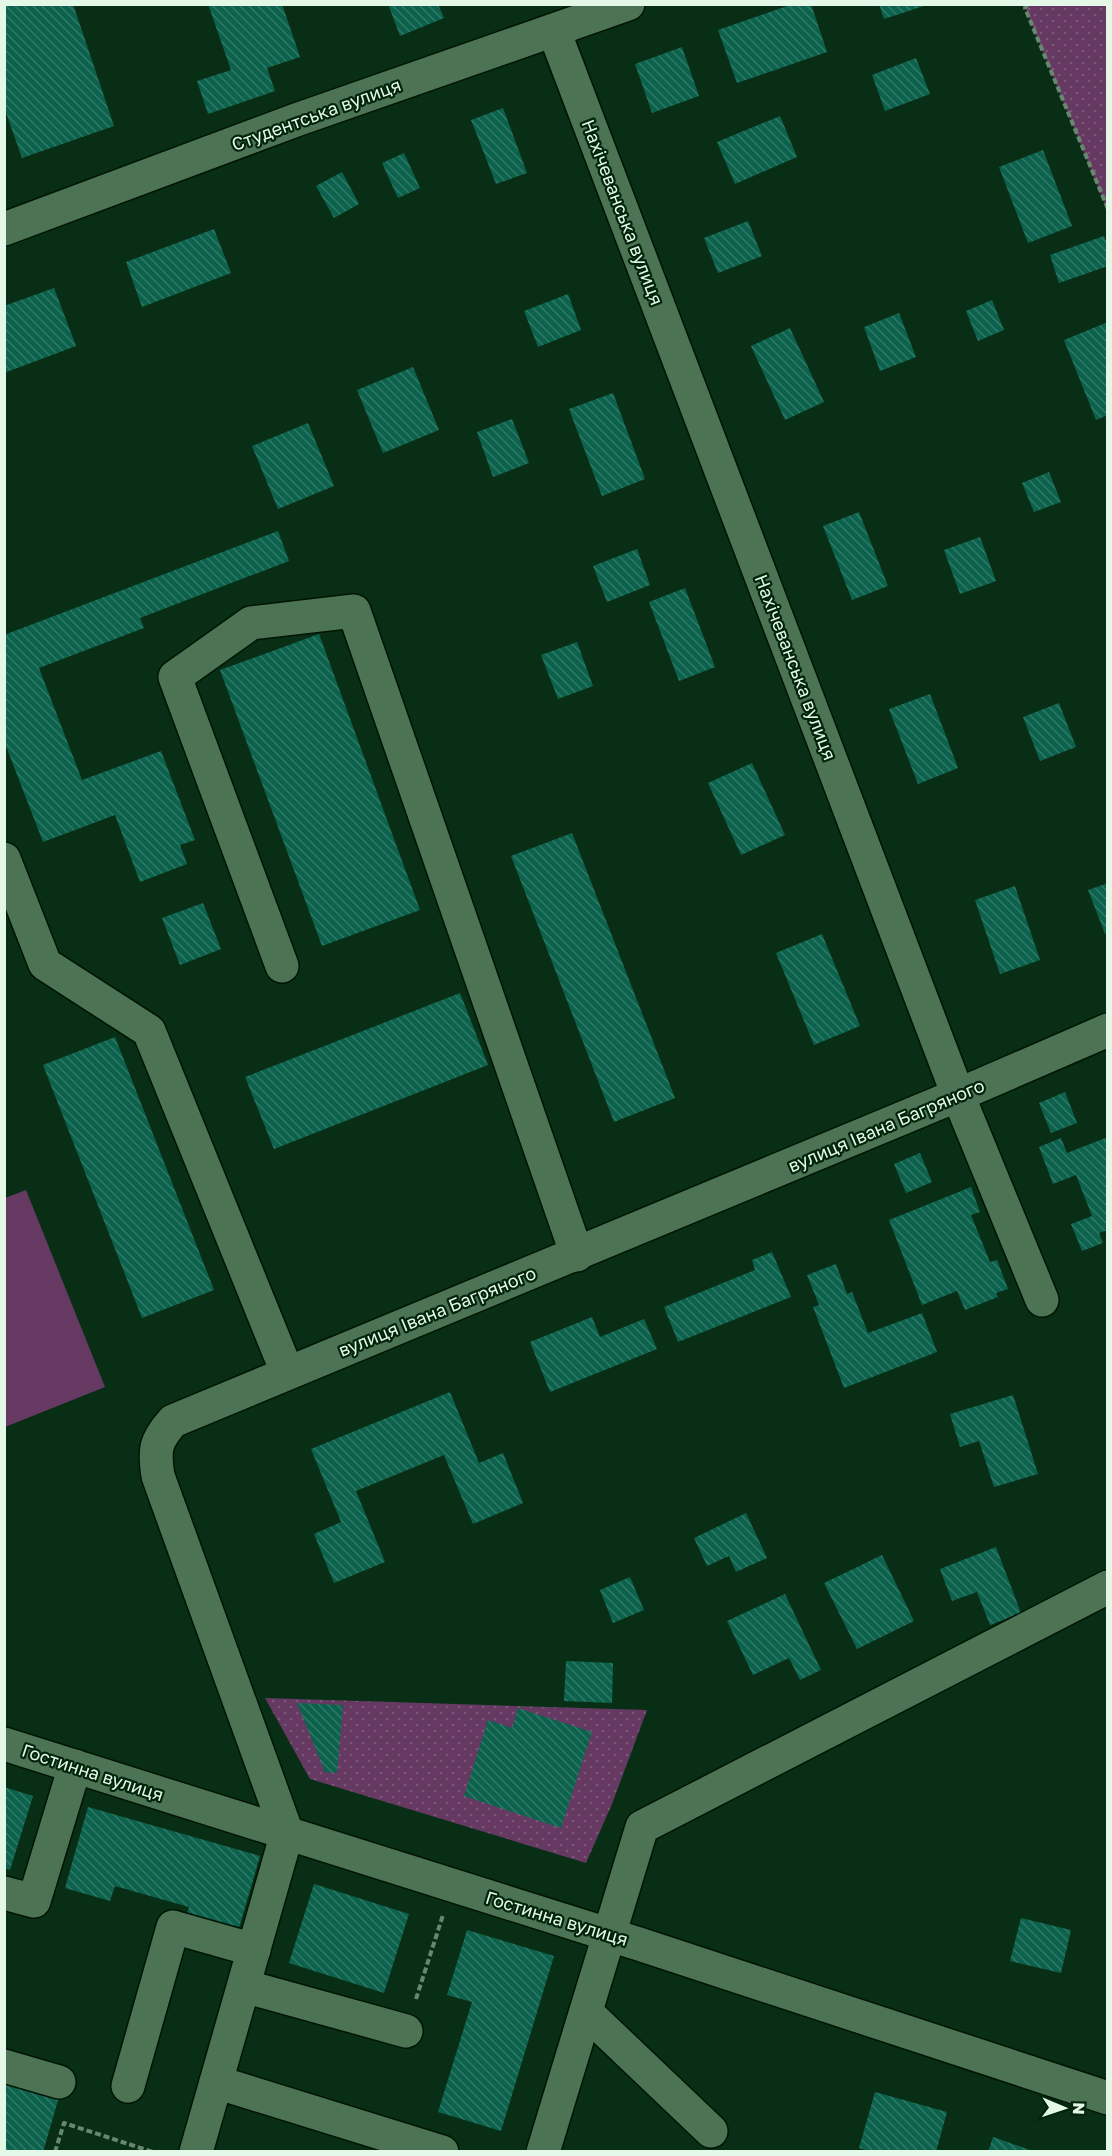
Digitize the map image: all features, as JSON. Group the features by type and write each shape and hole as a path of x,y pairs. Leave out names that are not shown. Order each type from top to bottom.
{"street":[{"name":"Студентська вулиця","path":"4,229 296,120 628,4"},
{"name":"Нахічеванська вулиця","path":"554,31 958,1095 1042,1300"},
{"path":"282,966 175,677 251,623 354,611 577,1255"},
{"path":"4,859 45,964 149,1031 287,1372"},
{"name":"вулиця Івана Багряного","path":"287,1833 158,1476 155,1455 159,1436 173,1421 287,1372 577,1255 1107,1030"},
{"path":"543,2151 642,1827 1107,1587"},
{"name":"Гостинна вулиця","path":"4,1744 609,1935 1107,2098"},
{"path":"4,1893 34,1901 75,1766"},
{"path":"196,2151 287,1833"},
{"path":"128,2086 173,1927 254,1950"},
{"path":"244,1986 406,2031"},
{"path":"585,2012 711,2131"},
{"path":"4,2066 59,2082"},
{"path":"216,2082 442,2151"}],"path":[{"path":"1028,4 1024,8 1107,209"},
{"path":"406,2031 452,1886"},
{"path":"55,2151 64,2123 153,2151"},
{"path":"137,2151 139,2146"}],"shaded area":[{"path":"1022,5 1107,5 1107,209 1025,8"},
{"path":"26,1190 105,1387 5,1427 5,1198"},
{"path":"265,1698 647,1710 612,1804 586,1863 310,1779"}],"building":[{"path":"4,4 73,4 114,126 22,158 4,107"},
{"path":"208,4 282,4 300,57 267,68 275,91 208,114 197,81 231,70"},
{"path":"388,4 438,4 444,18 400,36"},
{"path":"793,4 811,4 827,52 737,83 718,30"},
{"path":"879,4 927,4 927,5 884,19"},
{"path":"682,47 699,96 652,113 635,64"},
{"path":"916,58 930,94 885,111 872,75"},
{"path":"503,108 527,173 496,184 471,120"},
{"path":"780,116 797,157 735,184 717,142"},
{"path":"1043,150 1072,226 1028,243 999,167"},
{"path":"404,153 420,188 398,198 382,163"},
{"path":"342,172 359,204 334,218 316,186"},
{"path":"748,221 762,256 718,273 704,238"},
{"path":"214,229 231,273 142,307 126,262"},
{"path":"1104,236 1108,247 1108,266 1059,283 1050,255"},
{"path":"54,288 76,346 4,373 4,306"},
{"path":"568,294 581,330 538,347 524,311"},
{"path":"992,300 1004,330 978,341 966,311"},
{"path":"899,313 916,357 880,371 864,327"},
{"path":"1108,322 1108,415 1096,420 1064,340"},
{"path":"790,328 824,402 785,420 751,346"},
{"path":"413,367 439,430 383,453 357,390"},
{"path":"613,393 645,479 602,496 569,409"},
{"path":"512,419 529,463 493,477 477,432"},
{"path":"308,423 334,486 278,509 252,446"},
{"path":"1049,472 1061,502 1034,512 1022,483"},
{"path":"859,512 888,586 852,600 823,526"},
{"path":"278,531 289,561 140,618 144,628 39,668 82,780 161,751 195,840 180,845 187,864 140,882 115,815 43,842 4,741 4,635"},
{"path":"980,537 996,581 960,594 944,550"},
{"path":"637,549 650,585 607,602 593,566"},
{"path":"685,588 715,667 679,681 649,602"},
{"path":"319,634 420,910 322,946 220,670"},
{"path":"577,642 593,686 558,699 541,655"},
{"path":"930,694 958,768 918,784 889,709"},
{"path":"1059,703 1076,747 1040,761 1023,717"},
{"path":"752,763 785,835 741,855 708,783"},
{"path":"572,833 675,1098 614,1122 511,856"},
{"path":"1108,883 1108,933 1105,934 1088,890"},
{"path":"1015,886 1040,960 1000,974 975,900"},
{"path":"203,903 221,949 180,965 162,918"},
{"path":"822,934 860,1026 814,1045 776,953"},
{"path":"460,993 488,1065 274,1149 245,1077"},
{"path":"115,1037 214,1290 142,1318 43,1065"},
{"path":"1065,1092 1077,1123 1051,1133 1039,1103"},
{"path":"1108,1137 1108,1230 1099,1233 1103,1243 1082,1251 1071,1224 1092,1216 1076,1175 1053,1184 1039,1147 1061,1138 1067,1153"},
{"path":"920,1153 932,1182 906,1193 894,1164"},
{"path":"971,1187 980,1212 971,1215 990,1262 997,1260 1008,1289 996,1293 998,1297 965,1310 957,1291 922,1305 889,1220"},
{"path":"772,1252 791,1297 678,1342 664,1307 755,1270 752,1260"},
{"path":"836,1264 847,1294 852,1292 868,1333 922,1313 937,1352 844,1388 813,1307 819,1305 807,1275"},
{"path":"592,1317 600,1337 644,1319 657,1349 550,1392 530,1342"},
{"path":"450,1392 479,1463 503,1453 523,1503 473,1524 444,1455 356,1491 385,1562 334,1583 314,1534 341,1522 311,1449"},
{"path":"1013,1395 1038,1474 994,1487 979,1441 960,1447 950,1414"},
{"path":"746,1513 767,1558 736,1572 729,1556 707,1566 694,1538"},
{"path":"996,1547 1021,1613 990,1625 977,1592 952,1601 940,1569"},
{"path":"882,1555 914,1621 857,1649 824,1583"},
{"path":"630,1577 644,1610 613,1623 600,1590"},
{"path":"785,1594 821,1670 800,1680 789,1658 753,1675 727,1621"},
{"path":"566,1661 613,1663 612,1703 564,1701"},
{"path":"297,1703 343,1705 337,1773 325,1772"},
{"path":"518,1708 592,1732 561,1828 464,1796 488,1720 512,1728"},
{"path":"4,1787 33,1796 10,1870 4,1868"},
{"path":"88,1807 260,1856 237,1935 185,1920 189,1907 115,1886 110,1901 65,1888"},
{"path":"314,1884 409,1914 384,1993 289,1963"},
{"path":"1021,1918 1071,1930 1061,1973 1010,1961"},
{"path":"467,1930 554,1956 501,2131 438,2112 472,2002 447,1995"},
{"path":"4,2082 59,2097 43,2152 4,2152"},
{"path":"875,2092 947,2112 936,2152 871,2152 859,2148"},
{"path":"993,2137 1033,2151 1033,2152 988,2152"}]}
